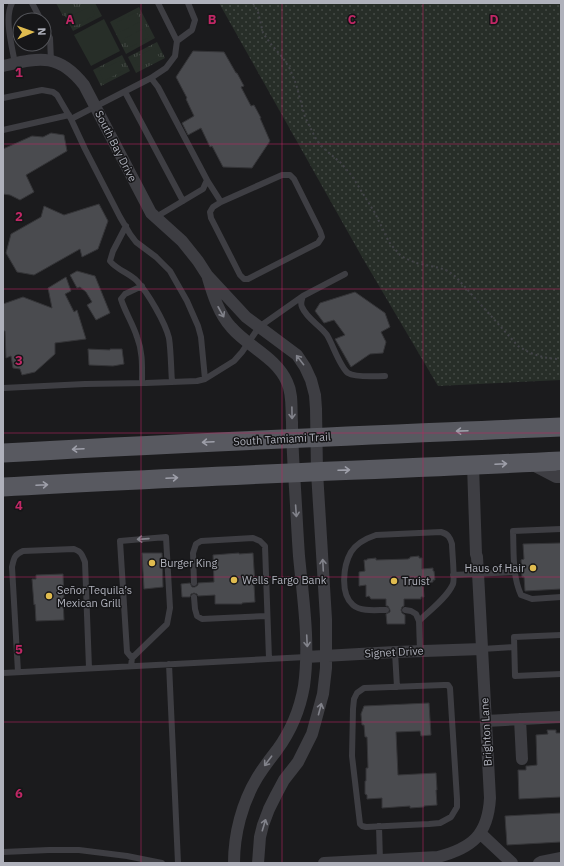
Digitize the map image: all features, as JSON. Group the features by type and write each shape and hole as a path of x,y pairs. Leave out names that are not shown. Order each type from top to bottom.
{"main road":[{"name":"South Tamiami Trail","path":"3,454 82,448 561,427"},
{"path":"3,487 100,481 561,461"}],"street":[{"name":"South Bay Drive","path":"9,65 40,59 65,66 76,74 84,85 151,213 182,241 207,275 246,317 297,355 306,367 311,380 315,395 316,409 317,472 326,619 326,668 323,694 312,734 298,762 284,780 269,809 260,837 258,863"},
{"name":"South Bay Drive","path":"207,275 214,298 230,327 274,363 282,372 288,384 291,396 299,556 307,645 304,686 296,715 284,739 256,778 248,794 236,836 234,863"},
{"path":"528,462 556,477 561,477"},
{"name":"Brighton Lane","path":"324,863 380,860 442,860 472,842 480,833 486,822 490,798 476,554 473,465"},
{"name":"Signet Drive","path":"306,657 482,648"},
{"path":"486,721 561,717"},
{"path":"520,719 522,759"},
{"path":"480,833 512,863"},
{"path":"539,863 561,858"}],"lane":[{"path":"9,65 8,20 12,3"},
{"path":"32,3 37,12"},
{"path":"3,130 70,117 95,107 125,92 166,68 175,56 177,41 158,3"},
{"path":"177,41 192,30 195,20 188,3"},
{"path":"51,52 51,61"},
{"path":"151,78 158,87 207,180 221,202"},
{"path":"3,98 42,90 47,90 57,95 70,117 126,226 136,242 156,257 170,271 187,301 201,337 205,379"},
{"path":"125,92 183,201"},
{"path":"282,175 290,175 294,178 322,237 318,243 248,279 244,279 240,275 211,218 210,212 212,208 221,202 282,175"},
{"path":"156,217 203,189 207,180"},
{"path":"126,226 113,251 110,261 113,265 133,277 142,286 151,299 165,326 168,338 172,382"},
{"path":"3,388 197,381 205,379 234,361 259,327 303,296 345,274"},
{"path":"142,286 125,294 121,299 137,335 140,346 142,356 142,383"},
{"path":"303,296 301,301 302,308 326,334 344,368 349,373 355,376 385,376"},
{"path":"561,529 513,531 516,585 521,595 532,599 561,598"},
{"path":"386,610 364,610 353,606 350,602 345,591 344,576 351,552 369,537 376,535 441,532 447,534 452,544 453,583 438,604 418,621"},
{"path":"131,666 132,658 167,624 169,619 170,608 166,537 120,541 127,652 132,658"},
{"path":"194,583 193,553 196,544 201,541 253,538 260,541 265,546 269,659"},
{"path":"18,672 12,567 14,557 23,551 74,549 79,551 82,556 84,562 89,668"},
{"path":"453,574 515,572"},
{"path":"194,597 197,616 202,619 267,616"},
{"path":"404,610 411,611 416,614 418,621 420,651"},
{"path":"561,635 514,638 516,676 561,674"},
{"path":"482,648 514,647"},
{"path":"395,652 397,687"},
{"path":"3,673 306,657"},
{"path":"169,664 178,863"},
{"path":"448,685 450,688 457,807 451,817 440,823 366,827 360,824 352,756 352,716 354,699 357,693 364,688 397,687 448,685"},
{"path":"379,826 380,860"},
{"path":"3,852 79,850 127,856 162,863"}],"path":[{"path":"253,3 258,12 263,33 283,58 294,77 305,117 315,137 321,146 341,163 352,176 376,212 389,242 393,247 401,256 407,259 416,263 440,268 451,273 518,346 526,352 551,359 561,359"}],"green space":[{"path":"56,3 95,3 102,16 73,31"},
{"path":"219,3 561,3 561,380 438,386 362,257"},
{"path":"91,6 95,15 75,26 71,16"},
{"path":"139,7 155,38 126,54 110,22"},
{"path":"136,12 141,21 121,32 116,23"},
{"path":"104,19 120,51 91,66 74,35"},
{"path":"144,28 149,37 129,48 124,39"},
{"path":"157,42 165,58 136,73 128,57"},
{"path":"154,48 159,57 139,67 134,58"},
{"path":"122,55 130,71 101,86 93,70"},
{"path":"119,61 124,70 104,81 99,71"}],"building":[{"path":"193,51 224,52 244,86 241,87 251,106 254,105 261,118 270,141 252,168 223,167 212,146 210,147 201,128 188,135 182,123 194,116 176,77"},
{"path":"51,133 64,135 67,151 26,175 34,192 20,200 10,195 3,194 3,149 32,136 43,137"},
{"path":"99,204 108,221 98,249 82,257 80,249 34,275 17,272 6,253 11,234 41,217 44,206 64,215"},
{"path":"77,271 95,276 110,313 96,320 87,305 92,302 86,292 80,287 77,288 70,275"},
{"path":"66,277 71,291 65,294 74,312 77,310 86,339 55,343 55,354 35,372 22,375 20,369 13,368 11,356 6,358 5,331 3,331 3,304 23,297 52,308 48,288"},
{"path":"355,292 385,313 390,327 381,332 386,342 383,353 370,354 351,367 335,339 345,335 334,320 324,323 315,311 320,303"},
{"path":"88,349 122,349 124,364 113,366 89,365"},
{"path":"561,543 561,589 525,591 521,560 524,559 523,544"},
{"name":"Burger King","path":"142,553 162,553 163,587 144,589"},
{"path":"253,553 255,602 242,604 215,604 215,595 198,596 194,593 191,594 190,597 182,597 181,584 190,583 192,587 195,587 198,583 214,582 213,555"},
{"path":"419,556 419,558 422,558 422,569 433,568 435,580 433,580 433,582 423,583 424,597 421,597 421,599 404,599 404,606 401,610 405,615 405,624 387,624 386,614 390,612 390,610 388,606 386,606 386,599 371,599 369,596 366,597 366,585 359,586 359,572 365,571 364,560 376,558 376,560 408,559 410,557"},
{"path":"63,574 64,620 36,621 32,579 36,579 36,575"},
{"path":"429,703 431,735 421,736 420,731 396,732 398,775 436,773 437,805 410,808 410,806 382,808 382,798 367,799 367,795 365,794 366,768 368,768 367,737 365,737 361,714 364,706"},
{"path":"547,730 556,730 556,733 561,733 561,797 519,799 518,770 526,770 526,766 537,765 536,735 548,734"},
{"path":"561,813 561,842 507,845 505,816"}],"place":[{"name":"Burger King","path":"152,563"},
{"name":"Haus of Hair","path":"533,568"},
{"name":"Wells Fargo Bank","path":"234,580"},
{"name":"Truist","path":"394,581"},
{"name":"Señor Tequila’s Mexican Grill","path":"49,596"}]}
